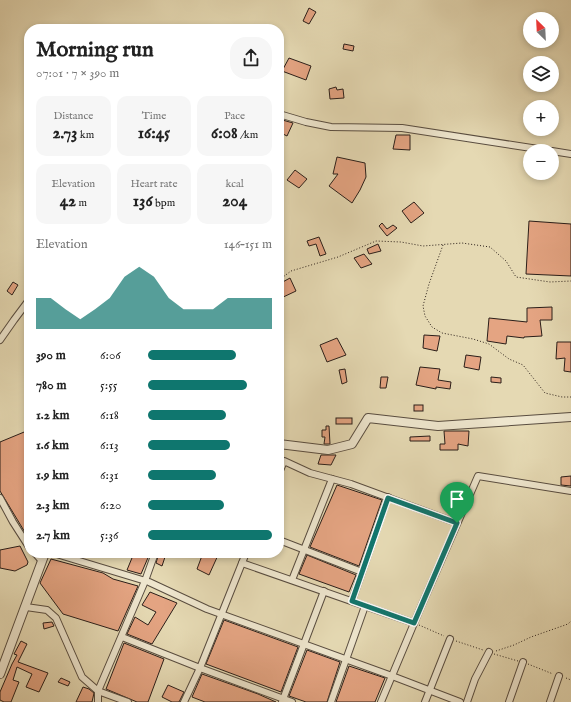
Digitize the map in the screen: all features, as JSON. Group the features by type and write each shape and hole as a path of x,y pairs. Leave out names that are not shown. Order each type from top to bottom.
{"street":[{"path":"284,115 331,127 416,130 523,147"},
{"path":"559,152 571,154"},
{"path":"0,340 24,307"},
{"path":"284,445 328,450 352,444 368,418 438,426 571,417"},
{"path":"284,462 310,473 388,498 457,523"},
{"path":"381,702 478,476 571,491"},
{"path":"292,580 332,479"},
{"path":"0,498 24,538"},
{"path":"352,601 388,498"},
{"path":"284,542 362,572"},
{"path":"0,674 44,558"},
{"path":"69,558 145,581 222,615 460,702"},
{"path":"98,702 98,691 122,637 153,558"},
{"path":"193,702 185,701 222,615 244,558"},
{"path":"242,563 414,623"},
{"path":"283,700 324,591"},
{"path":"332,702 365,606"},
{"path":"26,607 47,610 56,618 82,677 98,691 128,702"},
{"path":"122,637 283,700 292,702"},
{"path":"425,702 450,639"},
{"path":"467,702 475,679 489,652"},
{"path":"509,702 523,662"},
{"path":"550,702 559,676"}],"path":[{"path":"284,276 291,271 338,257 376,241 401,242 423,246 462,243 490,248 506,261 516,277 550,282 571,281"},
{"path":"443,245 423,306 425,316 432,327 442,333 473,339 489,344 509,359 523,365 545,393 562,397 571,397"},
{"path":"489,652 514,645 531,636 568,624 571,621"}],"building":[{"path":"309,8 316,12 309,24 303,21"},
{"path":"344,44 354,46 353,51 343,49"},
{"path":"289,58 311,66 306,80 284,72 284,67"},
{"path":"336,87 337,90 343,89 344,98 330,99 329,89"},
{"path":"284,120 293,123 287,136 284,134"},
{"path":"396,135 410,135 410,150 393,149"},
{"path":"337,157 365,163 366,177 352,203 329,186 338,174 333,174"},
{"path":"295,170 307,179 299,188 287,180"},
{"path":"414,202 424,213 411,223 402,211"},
{"path":"529,221 571,224 571,276 526,274"},
{"path":"382,223 387,229 393,225 397,228 387,236 379,226"},
{"path":"319,237 326,254 320,256 316,244 309,246 307,241"},
{"path":"378,244 381,251 369,254 367,249"},
{"path":"364,254 372,264 361,268 354,258"},
{"path":"290,278 296,291 284,297 284,281"},
{"path":"13,282 18,285 12,295 7,291"},
{"path":"552,307 552,320 540,320 542,336 524,338 507,336 506,344 487,341 489,318 527,322 527,308"},
{"path":"424,335 440,336 437,351 423,348"},
{"path":"337,338 346,355 327,362 320,345"},
{"path":"557,342 571,342 571,372 564,371 565,358 556,359"},
{"path":"466,355 481,357 479,370 464,367"},
{"path":"420,367 440,369 438,380 451,382 450,389 436,387 436,389 416,385"},
{"path":"345,369 347,382 342,384 339,370"},
{"path":"381,377 388,377 386,388 380,388"},
{"path":"491,377 501,378 501,383 491,382"},
{"path":"414,405 423,405 423,411 414,411"},
{"path":"336,418 352,418 352,424 336,424"},
{"path":"326,426 329,426 330,444 324,444 325,437 322,437 322,430 326,430"},
{"path":"444,431 469,431 468,446 458,444 458,450 440,450 440,444 445,444"},
{"path":"24,432 24,531 0,491 0,442"},
{"path":"430,436 430,441 410,441 410,437"},
{"path":"321,455 336,455 331,465 318,464"},
{"path":"571,476 571,486 561,485 561,477"},
{"path":"337,485 382,500 359,566 310,547"},
{"path":"20,546 24,554 24,558 26,558 28,562 27,565 15,571 0,568 0,550"},
{"path":"307,555 356,575 349,592 299,574"},
{"path":"132,558 148,558 141,574 127,570"},
{"path":"158,558 165,558 162,566 156,563"},
{"path":"201,558 217,558 209,575 197,569"},
{"path":"51,559 103,573 113,579 138,586 118,631 63,614 40,583"},
{"path":"150,592 177,603 152,644 127,634 135,617 148,625 156,612 142,605"},
{"path":"224,620 298,647 281,692 206,664"},
{"path":"52,622 54,626 44,629 43,623"},
{"path":"21,641 27,644 18,662 48,673 39,692 26,687 32,674 17,667 13,680 19,682 11,702 4,702 0,700 0,692 17,655 14,654"},
{"path":"124,643 164,659 148,702 137,702 106,689"},
{"path":"307,650 340,662 327,702 306,702 289,696"},
{"path":"349,666 385,678 375,702 336,702"},
{"path":"202,674 276,702 205,702 192,697"},
{"path":"61,678 70,682 68,686 58,682"},
{"path":"168,685 184,692 179,702 172,702 162,697"},
{"path":"83,687 94,693 92,702 76,702"}],"route":[{"path":"388,498 457,523 414,623 352,601 388,498"}]}
